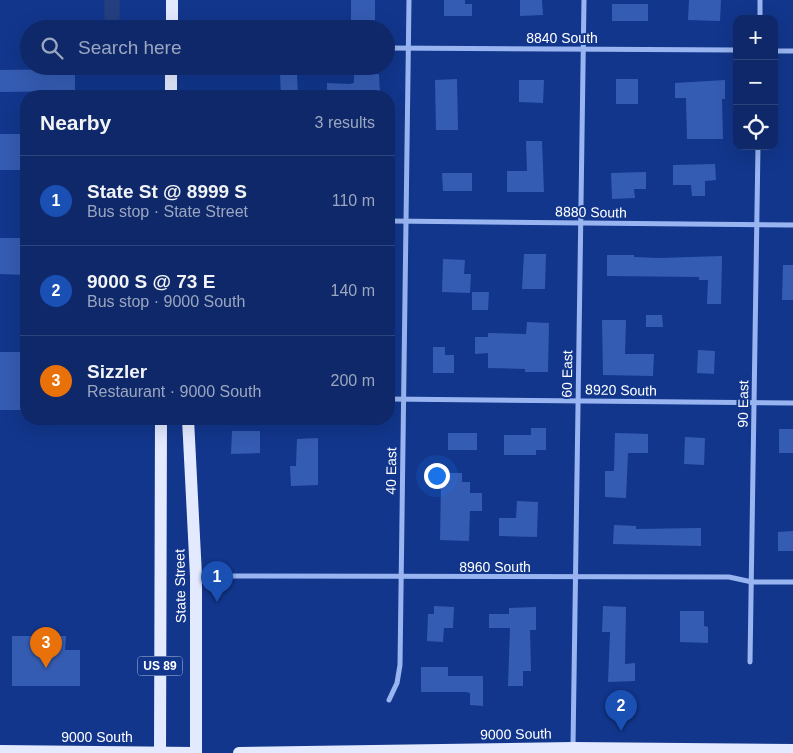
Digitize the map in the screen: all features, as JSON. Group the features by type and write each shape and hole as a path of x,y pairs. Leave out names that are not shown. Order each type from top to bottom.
{"main road":[{"path":"172,0 172,20"},
{"path":"171,75 171,90"},
{"name":"State Street","path":"160,752 161,425"},
{"name":"State Street","path":"188,425 196,576 195,753"},
{"name":"9000 South","path":"239,753 573,748 793,750"},
{"path":"782,753 793,750"},
{"name":"9000 South","path":"0,751 195,753"}],"street":[{"name":"40 East","path":"390,700 397,683 400,665 409,0"},
{"name":"60 East","path":"573,748 584,0"},
{"path":"760,0 760,15"},
{"name":"8840 South","path":"395,48 733,50"},
{"path":"778,51 793,51"},
{"name":"90 East","path":"750,662 758,150"},
{"name":"8880 South","path":"395,221 793,225"},
{"name":"8920 South","path":"395,399 793,402"},
{"name":"8960 South","path":"196,576 729,577 752,582 793,582"}],"building":[{"path":"351,0 375,0 375,20 351,20"},
{"path":"444,0 465,0 465,4 472,4 472,16 444,16"},
{"path":"520,0 542,0 543,15 520,16"},
{"path":"689,0 721,0 720,21 688,20"},
{"path":"612,4 648,4 648,21 612,21"},
{"path":"0,70 20,70 20,75 75,75 75,90 0,92"},
{"path":"280,75 297,75 298,90 281,90"},
{"path":"354,75 379,75 380,90 327,90 327,83 354,83"},
{"path":"457,79 458,130 436,130 435,80"},
{"path":"616,79 638,79 638,104 616,104"},
{"path":"519,80 544,80 543,103 519,102"},
{"path":"725,80 725,99 722,99 723,139 687,139 686,98 675,98 675,83"},
{"path":"0,134 20,134 20,170 0,170"},
{"path":"526,141 542,141 544,192 507,192 507,171 527,171"},
{"path":"715,164 716,180 705,181 705,196 692,196 691,185 673,185 673,165"},
{"path":"646,172 646,189 634,189 635,198 612,199 611,173"},
{"path":"442,173 472,173 472,191 443,191"},
{"path":"0,238 20,238 20,275 0,274"},
{"path":"524,254 546,254 545,289 522,289"},
{"path":"607,255 634,255 634,257 659,258 722,256 721,304 707,304 708,280 699,280 699,277 607,276"},
{"path":"443,259 465,260 464,274 471,274 470,293 442,292"},
{"path":"783,265 793,265 793,300 782,300"},
{"path":"472,292 489,292 488,310 472,310"},
{"path":"646,315 662,315 663,327 646,327"},
{"path":"602,320 626,320 625,354 654,354 653,376 603,375"},
{"path":"527,322 549,323 548,372 525,372 525,369 488,368 488,353 475,354 475,337 488,337 488,333 526,334"},
{"path":"433,347 445,347 445,355 454,355 454,373 433,373"},
{"path":"698,350 715,351 714,374 697,373"},
{"path":"0,352 20,352 20,410 0,410"},
{"path":"531,428 546,428 546,450 536,450 536,455 504,455 504,435 531,435"},
{"path":"779,429 793,429 793,453 779,453"},
{"path":"232,431 260,431 260,453 231,454"},
{"path":"448,433 477,433 477,450 448,450"},
{"path":"615,433 648,434 648,453 628,453 626,498 605,497 605,471 614,471"},
{"path":"685,437 705,438 704,465 684,464"},
{"path":"318,438 318,485 291,486 290,466 296,466 297,439"},
{"path":"438,473 462,473 462,482 470,482 470,493 482,493 482,511 470,511 469,541 440,540 441,485 438,485"},
{"path":"517,501 538,502 537,537 499,536 499,518 516,518"},
{"path":"614,525 636,526 636,529 701,528 701,546 613,544"},
{"path":"793,531 793,551 778,551 778,532"},
{"path":"434,606 454,607 453,628 444,628 443,642 427,641 428,614 434,614"},
{"path":"603,606 626,607 625,664 635,663 635,681 608,682 610,632 602,632"},
{"path":"536,607 536,630 530,630 531,671 523,671 523,686 508,686 510,628 489,628 489,614 509,614 509,608"},
{"path":"680,611 704,611 704,626 708,627 708,643 680,642"},
{"path":"12,636 66,636 65,650 80,650 80,686 12,686"},
{"path":"421,667 448,667 448,676 483,676 483,706 470,705 470,693 466,692 421,692"}],"waterway":[{"path":"112,0 112,20"}],"place":[{"name":"State St @ 8999 S","path":"217,602"},
{"name":"Sizzler","path":"46,668"},
{"name":"9000 S @ 73 E","path":"621,731"}]}
